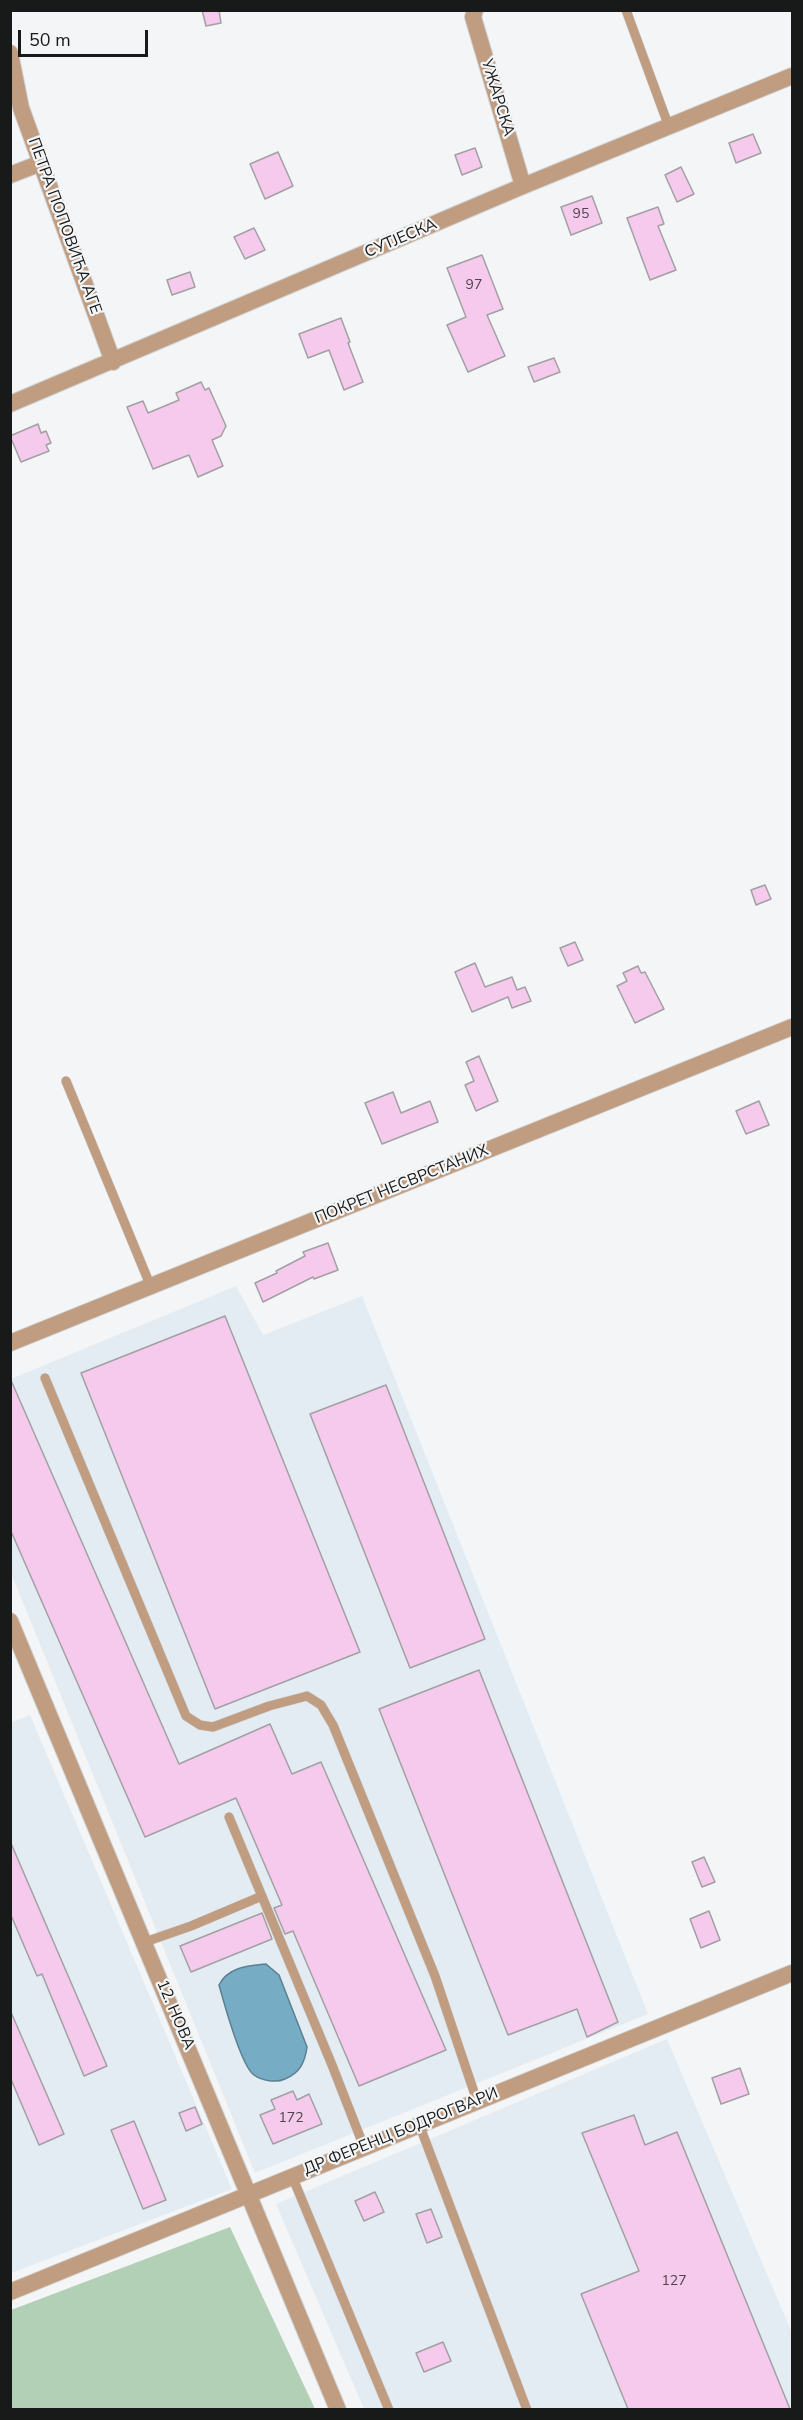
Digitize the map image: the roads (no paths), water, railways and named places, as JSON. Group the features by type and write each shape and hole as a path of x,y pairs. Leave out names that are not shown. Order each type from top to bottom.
{"street":[{"name":"УЖАРСКА","path":"475,10 472,17 524,186"},
{"name":"ПЕТРА ПОПОВИЋА АГЕ","path":"10,53 21,108 113,362"},
{"name":"СУТЈЕСКА","path":"10,404 524,186 792,76"},
{"path":"10,175 41,163"},
{"name":"ПОКРЕТ НЕСВРСТАНИХ","path":"10,1343 792,1027"},
{"name":"12. НОВА","path":"10,1621 338,2409"},
{"name":"ДР ФЕРЕНЦ БОДРОГВАРИ","path":"10,2292 792,1973"}],"lane":[{"path":"626,10 669,127"},
{"path":"66,1081 151,1287"},
{"path":"45,1378 186,1716 200,1725 213,1727 268,1706 307,1696 321,1705 333,1725 435,1976 477,2101"},
{"path":"229,1817 364,2147"},
{"path":"145,1942 191,1926 262,1896"},
{"path":"419,2124 526,2409"},
{"path":"292,2176 389,2409"}],"water":[{"path":"266,1964 279,1975 307,2047 298,2070 290,2077 277,2081 261,2079 249,2069 234,2033 219,1985 233,1971"}]}
